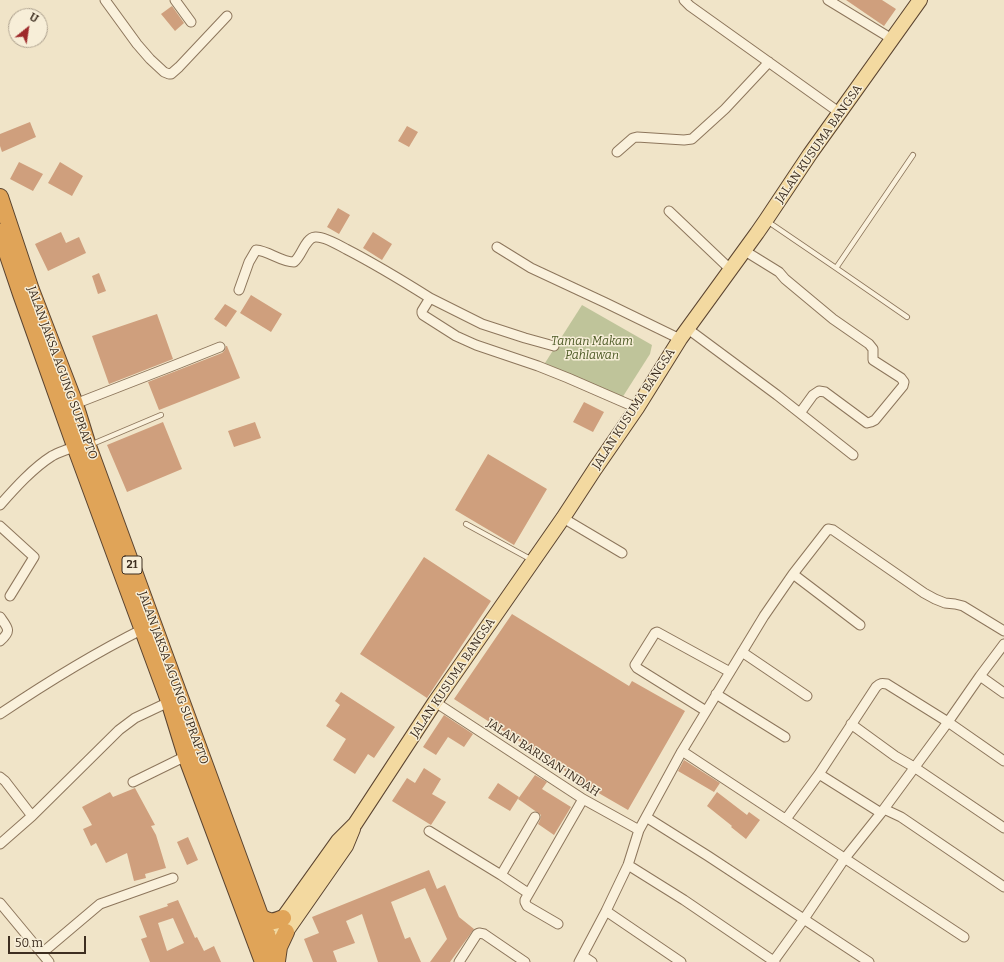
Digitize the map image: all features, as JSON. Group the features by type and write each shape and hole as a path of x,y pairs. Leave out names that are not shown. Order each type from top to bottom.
{"highway":[{"name":"JALAN JAKSA AGUNG SUPRAPTO","path":"0,197 31,290 75,404 81,446 143,629 174,699 186,756 262,935"},
{"name":"JALAN JAKSA AGUNG SUPRAPTO","path":"0,232 23,301 81,446 262,935"},
{"path":"262,935 265,920 285,925 279,947 272,962"},
{"name":"21","path":"262,935 272,962"}],"main road":[{"name":"JALAN KUSUMA BANGSA","path":"262,935 276,939 338,840 354,824 435,702 563,518 637,408 684,334 758,233 840,112 920,0"}],"street":[{"path":"105,0 137,44 150,59 164,72 169,74 179,67 227,16"},
{"path":"175,0 191,22"},
{"path":"684,0 690,6 840,112"},
{"path":"828,0 892,39"},
{"path":"617,152 633,138 692,139 725,109 769,62"},
{"path":"669,210 730,270"},
{"path":"239,290 249,262 256,250 289,262 294,262 309,239 315,237 334,242 361,256 430,298 482,324 554,346"},
{"path":"497,247 531,268 559,282 606,303 684,334 800,413 853,455"},
{"path":"745,251 779,272 785,280 833,319 869,344 873,349 873,360 901,378 904,382 903,386 875,420 871,422 867,422 825,392 820,391 813,395 800,413"},
{"path":"430,298 422,311 422,315 456,336 476,345 538,366 637,408"},
{"path":"75,404 220,347"},
{"path":"0,505 41,464 53,456 81,446"},
{"path":"563,518 622,554"},
{"path":"0,526 34,557 10,596"},
{"path":"592,962 581,959 628,865 639,830 646,817 706,710 764,616 793,574 828,529 831,529 924,593 935,599 963,606 1004,631"},
{"path":"793,574 860,625"},
{"path":"0,617 8,632 0,641"},
{"path":"0,714 60,676 119,641 143,629"},
{"path":"706,710 637,668 635,665 655,633 657,632 730,672"},
{"path":"628,865 684,900 774,962 845,858 883,811 1004,644"},
{"path":"742,652 807,696"},
{"path":"980,676 1004,693"},
{"path":"786,819 819,774 879,684 887,684 948,722 1004,760"},
{"path":"716,694 785,737"},
{"path":"0,844 32,816 119,730 136,718 174,699"},
{"name":"JALAN BARISAN INDAH","path":"435,702 583,798 639,830"},
{"path":"851,724 895,756 914,767 1004,828"},
{"path":"682,751 964,937"},
{"path":"133,782 186,756"},
{"path":"819,774 883,811 901,817 1004,887"},
{"path":"0,777 5,781 32,816"},
{"path":"558,924 527,906 525,902 528,893 583,798"},
{"path":"501,875 535,817"},
{"path":"646,817 870,962"},
{"path":"430,831 528,893"},
{"path":"42,953 100,904 173,878"},
{"path":"0,904 49,962"},
{"path":"606,911 681,962"},
{"path":"460,962 479,933 484,934 524,962"}],"lane":[{"path":"836,268 913,155"},
{"path":"766,220 907,318"},
{"path":"81,446 161,415"},
{"path":"466,524 534,560"}],"green space":[{"name":"Taman Makam Pahlawan","path":"582,305 652,345 650,354 622,398 545,363"}],"building":[{"path":"846,0 882,0 896,9 884,26"},
{"path":"172,6 184,23 175,31 161,14"},
{"path":"30,122 36,137 2,152 0,146 0,134"},
{"path":"407,126 418,132 409,147 398,141"},
{"path":"19,162 43,174 33,191 10,179"},
{"path":"60,162 83,176 72,196 48,183"},
{"path":"338,208 350,215 339,234 327,227"},
{"path":"61,232 66,243 79,237 86,253 48,271 35,244"},
{"path":"373,232 392,244 382,260 363,248"},
{"path":"99,273 106,291 98,294 92,276"},
{"path":"251,295 282,314 271,332 240,313"},
{"path":"225,304 237,311 226,327 214,319"},
{"path":"157,314 173,359 109,384 92,336"},
{"path":"226,346 240,378 159,410 148,382 222,353"},
{"path":"584,402 604,412 593,432 573,422"},
{"path":"163,422 182,469 127,492 107,445"},
{"path":"255,422 261,438 234,447 228,431"},
{"path":"488,454 547,489 514,545 455,510"},
{"path":"424,557 491,601 427,698 360,654"},
{"path":"512,614 629,686 632,681 685,711 628,810 576,780 576,778 454,699"},
{"path":"341,692 395,727 374,758 368,754 355,774 333,760 346,739 326,726 340,705 335,701"},
{"path":"444,715 473,734 464,747 448,737 436,755 423,747"},
{"path":"684,760 720,783 714,792 678,771"},
{"path":"424,768 441,779 432,794 446,802 431,825 392,801 407,778 415,783"},
{"path":"535,775 547,782 542,789 571,807 554,835 538,824 541,815 518,799"},
{"path":"498,783 519,797 510,811 488,798"},
{"path":"135,788 155,825 151,826 156,835 166,868 145,874 146,878 134,881 127,853 106,863 96,843 91,846 83,829 92,825 82,807 110,792 113,797"},
{"path":"717,792 747,815 749,812 760,820 746,839 707,806"},
{"path":"188,837 198,860 187,865 177,842"},
{"path":"429,870 437,889 445,885 459,917 474,929 450,962 430,962 447,939 425,888 391,902 405,939 410,937 421,962 378,962 362,914 346,921 355,943 333,951 337,962 313,962 304,939 319,933 312,917"},
{"path":"178,900 195,938 197,937 204,951 214,946 221,962 150,962 141,939 147,937 139,916 168,906 167,904","holes":["173,918 184,943 167,951 158,923"]}]}
